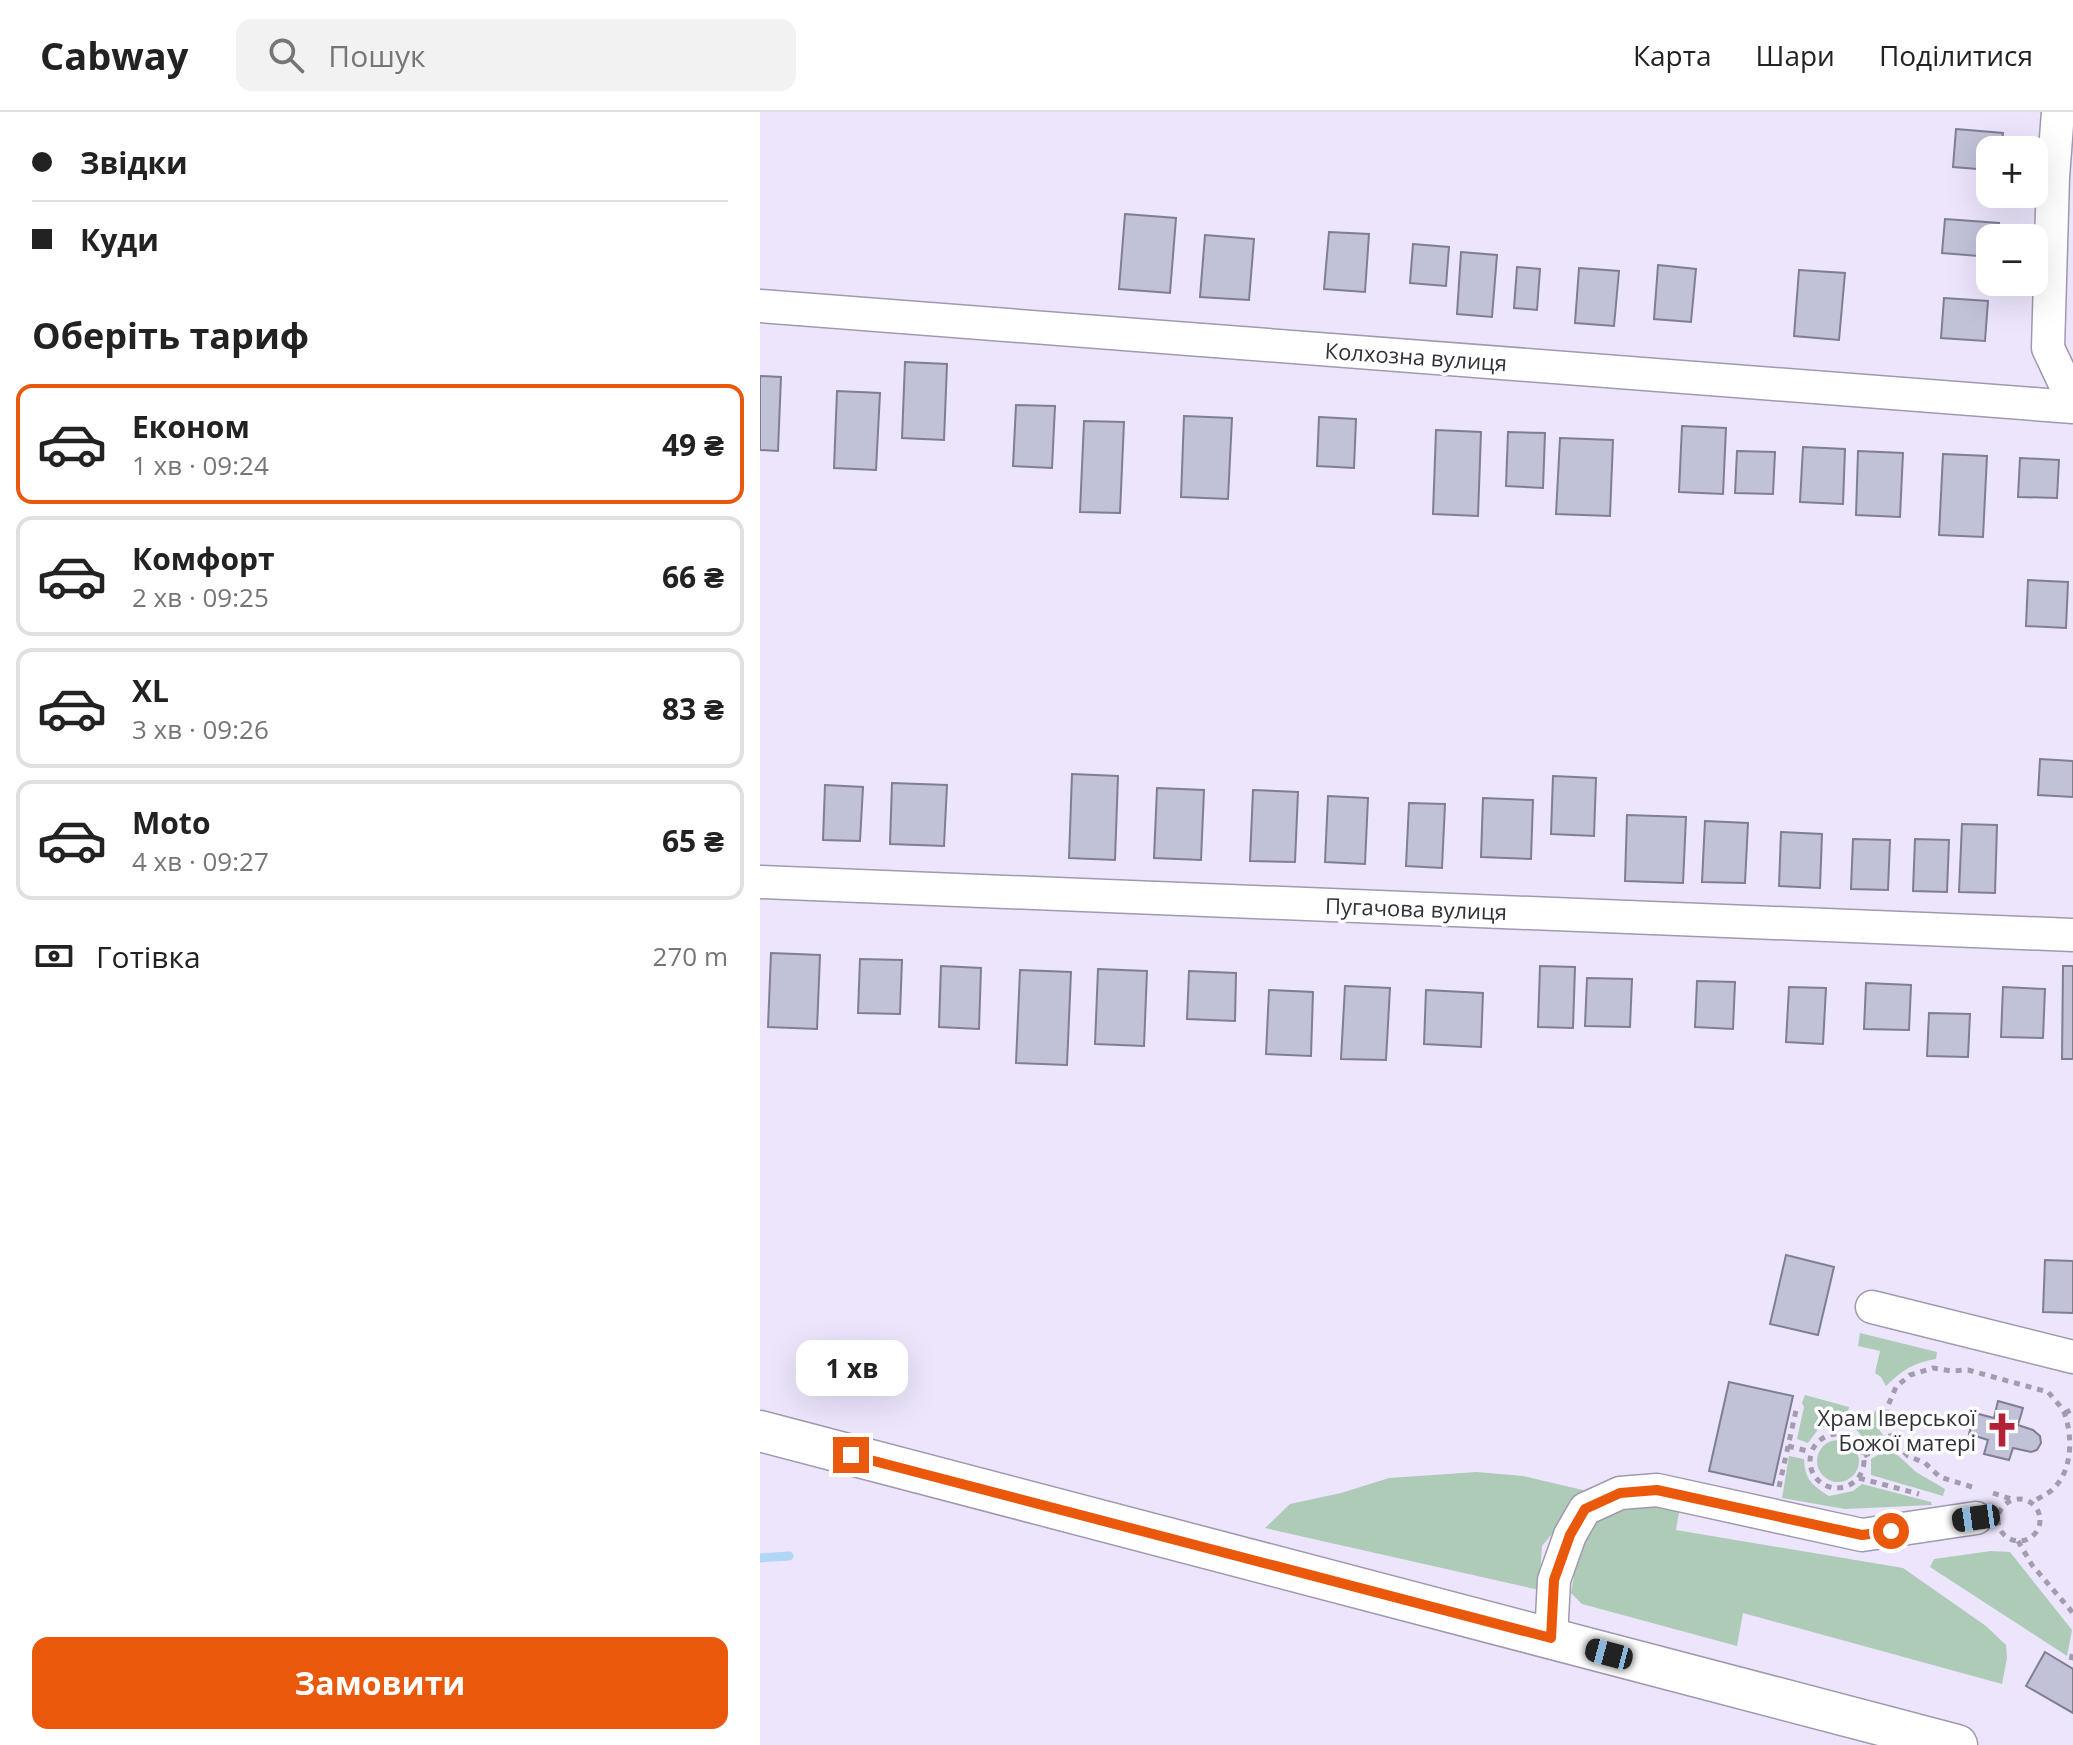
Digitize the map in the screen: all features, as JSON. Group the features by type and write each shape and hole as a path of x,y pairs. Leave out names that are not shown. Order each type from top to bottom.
{"main road":[{"path":"760,1431 1957,1745"}],"street":[{"path":"2058,112 2048,348 2073,404"},
{"name":"Колхозна вулиця","path":"760,306 2073,404"},
{"name":"Пугачова вулиця","path":"760,882 2073,935"},
{"path":"1872,1307 2073,1357"},
{"path":"1551,1638 1554,1580 1570,1535 1585,1509 1620,1493 1657,1490 1862,1535 1976,1518"}],"path":[{"path":"2014,1500 1999,1512 1998,1525 2005,1536 2018,1541 2032,1537 2039,1525 2037,1511 2030,1503 1940,1477 1925,1463 1908,1456 1892,1440 1887,1421 1887,1408 1896,1387 1910,1375 1933,1368 1968,1370 2048,1392 2065,1413 2070,1426 2070,1461 2060,1481 2050,1492 2030,1503"},
{"path":"1776,1497 1797,1406"},
{"path":"2065,1413 2073,1409"},
{"path":"1833,1434 1842,1434 1858,1443 1864,1456 1860,1476 1846,1487 1820,1483 1811,1468 1811,1452 1817,1442 1833,1434"},
{"path":"1864,1456 1892,1440"},
{"path":"1788,1446 1811,1452"},
{"path":"2018,1541 2032,1565 2073,1613"},
{"path":"2071,1660 2073,1651"}],"green space":[{"path":"1860,1333 1937,1352 1936,1359 1908,1368 1886,1386 1875,1373 1880,1351 1858,1346"},
{"path":"1805,1395 1849,1407 1848,1414 1837,1412 1835,1424 1819,1428 1808,1443 1797,1439"},
{"path":"1876,1410 1880,1431 1886,1439 1868,1449 1856,1429 1848,1428 1849,1422 1858,1425 1863,1413 1873,1415"},
{"path":"1838,1440 1853,1446 1859,1461 1853,1476 1838,1482 1823,1476 1817,1461 1823,1446"},
{"path":"1890,1448 1916,1472 1945,1489 1943,1496 1871,1475 1871,1459"},
{"path":"1789,1456 1804,1459 1810,1481 1829,1496 1853,1491 1862,1484 1931,1502 1932,1505 1845,1509 1782,1498"},
{"path":"1477,1472 1523,1476 1587,1491 1542,1546 1539,1590 1265,1528 1290,1504 1389,1478"},
{"path":"1640,1506 1680,1507 1676,1530 1903,1568 1986,1626 2006,1645 2002,1684 1743,1613 1737,1646 1582,1604 1571,1593 1587,1532 1602,1518"},
{"path":"1991,1551 2010,1552 2072,1630 2067,1656 1930,1567 1934,1559"}],"building":[{"path":"1956,129 2003,133 2003,136 1976,136 1976,169 1953,167"},
{"path":"1125,214 1176,218 1170,293 1119,289"},
{"path":"1945,219 1999,223 1976,224 1976,256 1942,253"},
{"path":"1329,232 1369,234 1365,292 1324,289"},
{"path":"1205,235 1254,239 1249,300 1200,297"},
{"path":"1413,244 1449,247 1446,286 1410,283"},
{"path":"1461,252 1497,255 1492,317 1457,314"},
{"path":"1658,265 1696,269 1691,322 1654,319"},
{"path":"1517,267 1540,269 1537,310 1514,308"},
{"path":"1579,268 1619,271 1614,326 1575,323"},
{"path":"1799,270 1845,273 1839,340 1794,336"},
{"path":"1944,298 1988,301 1985,341 1941,338"},
{"path":"905,362 947,364 944,440 902,438"},
{"path":"760,376 781,377 778,451 760,450"},
{"path":"837,391 880,393 876,470 834,468"},
{"path":"1016,405 1055,406 1052,468 1013,466"},
{"path":"1184,416 1232,418 1228,499 1181,497"},
{"path":"1319,417 1356,419 1354,468 1317,466"},
{"path":"1084,421 1124,422 1120,513 1080,512"},
{"path":"1682,426 1726,428 1723,494 1679,492"},
{"path":"1436,430 1481,432 1478,516 1433,514"},
{"path":"1508,432 1545,433 1543,488 1506,486"},
{"path":"1560,438 1613,440 1610,516 1556,514"},
{"path":"1803,447 1845,449 1843,504 1800,502"},
{"path":"1737,451 1775,452 1773,494 1735,493"},
{"path":"1858,451 1903,453 1900,517 1856,515"},
{"path":"1943,454 1987,456 1983,537 1939,535"},
{"path":"2020,458 2059,460 2057,498 2018,497"},
{"path":"2028,580 2068,582 2066,628 2026,626"},
{"path":"2040,759 2073,761 2073,797 2038,795"},
{"path":"1072,774 1118,776 1115,860 1069,858"},
{"path":"1553,776 1596,778 1594,836 1551,834"},
{"path":"892,783 947,785 944,846 890,844"},
{"path":"825,785 863,787 860,841 823,840"},
{"path":"1157,788 1204,790 1201,860 1154,858"},
{"path":"1253,790 1298,792 1295,862 1250,861"},
{"path":"1328,796 1368,798 1365,864 1325,862"},
{"path":"1483,798 1533,800 1531,859 1481,857"},
{"path":"1409,803 1445,804 1442,868 1406,866"},
{"path":"1627,815 1686,817 1683,883 1625,881"},
{"path":"1705,821 1748,823 1745,883 1702,882"},
{"path":"1962,824 1997,825 1995,893 1959,892"},
{"path":"1781,832 1822,834 1820,888 1779,886"},
{"path":"1853,839 1890,840 1888,890 1851,889"},
{"path":"1915,839 1949,840 1947,892 1913,891"},
{"path":"771,953 820,955 817,1029 768,1027"},
{"path":"860,959 902,960 900,1014 858,1013"},
{"path":"941,966 981,968 979,1029 939,1027"},
{"path":"1540,966 1575,967 1573,1028 1538,1027"},
{"path":"2063,966 2073,966 2073,1059 2062,1059"},
{"path":"1098,969 1147,971 1144,1046 1095,1044"},
{"path":"1020,970 1071,972 1067,1065 1016,1063"},
{"path":"1189,971 1236,973 1235,1021 1187,1019"},
{"path":"1587,978 1632,979 1630,1027 1585,1026"},
{"path":"1697,981 1735,982 1733,1029 1695,1027"},
{"path":"1866,983 1911,985 1909,1030 1864,1029"},
{"path":"1345,986 1390,988 1386,1060 1341,1059"},
{"path":"1789,987 1826,988 1823,1044 1786,1042"},
{"path":"2003,987 2045,989 2043,1038 2001,1037"},
{"path":"1269,990 1313,992 1311,1056 1266,1054"},
{"path":"1426,990 1483,993 1481,1047 1424,1044"},
{"path":"1929,1013 1970,1014 1968,1057 1927,1056"},
{"path":"1786,1255 1834,1267 1818,1335 1770,1324"},
{"path":"2045,1260 2073,1261 2073,1313 2043,1312"},
{"path":"1729,1382 1793,1396 1773,1485 1709,1471"},
{"name":"Храм Іверської Божої матері","path":"1998,1401 2023,1408 2018,1425 2040,1436 2041,1443 2037,1450 2031,1452 2013,1448 2009,1460 1984,1454 1988,1440 1969,1434 1975,1413 1994,1418"},
{"path":"2045,1652 2073,1669 2073,1713 2026,1686"}],"waterway":[{"path":"760,1558 789,1556"}],"place":[{"name":"Храм Іверської Божої матері","path":"2002,1430"}],"route":[{"path":"851,1455 1551,1638 1554,1580 1570,1535 1585,1509 1620,1493 1657,1490 1862,1535 1891,1531"}]}
